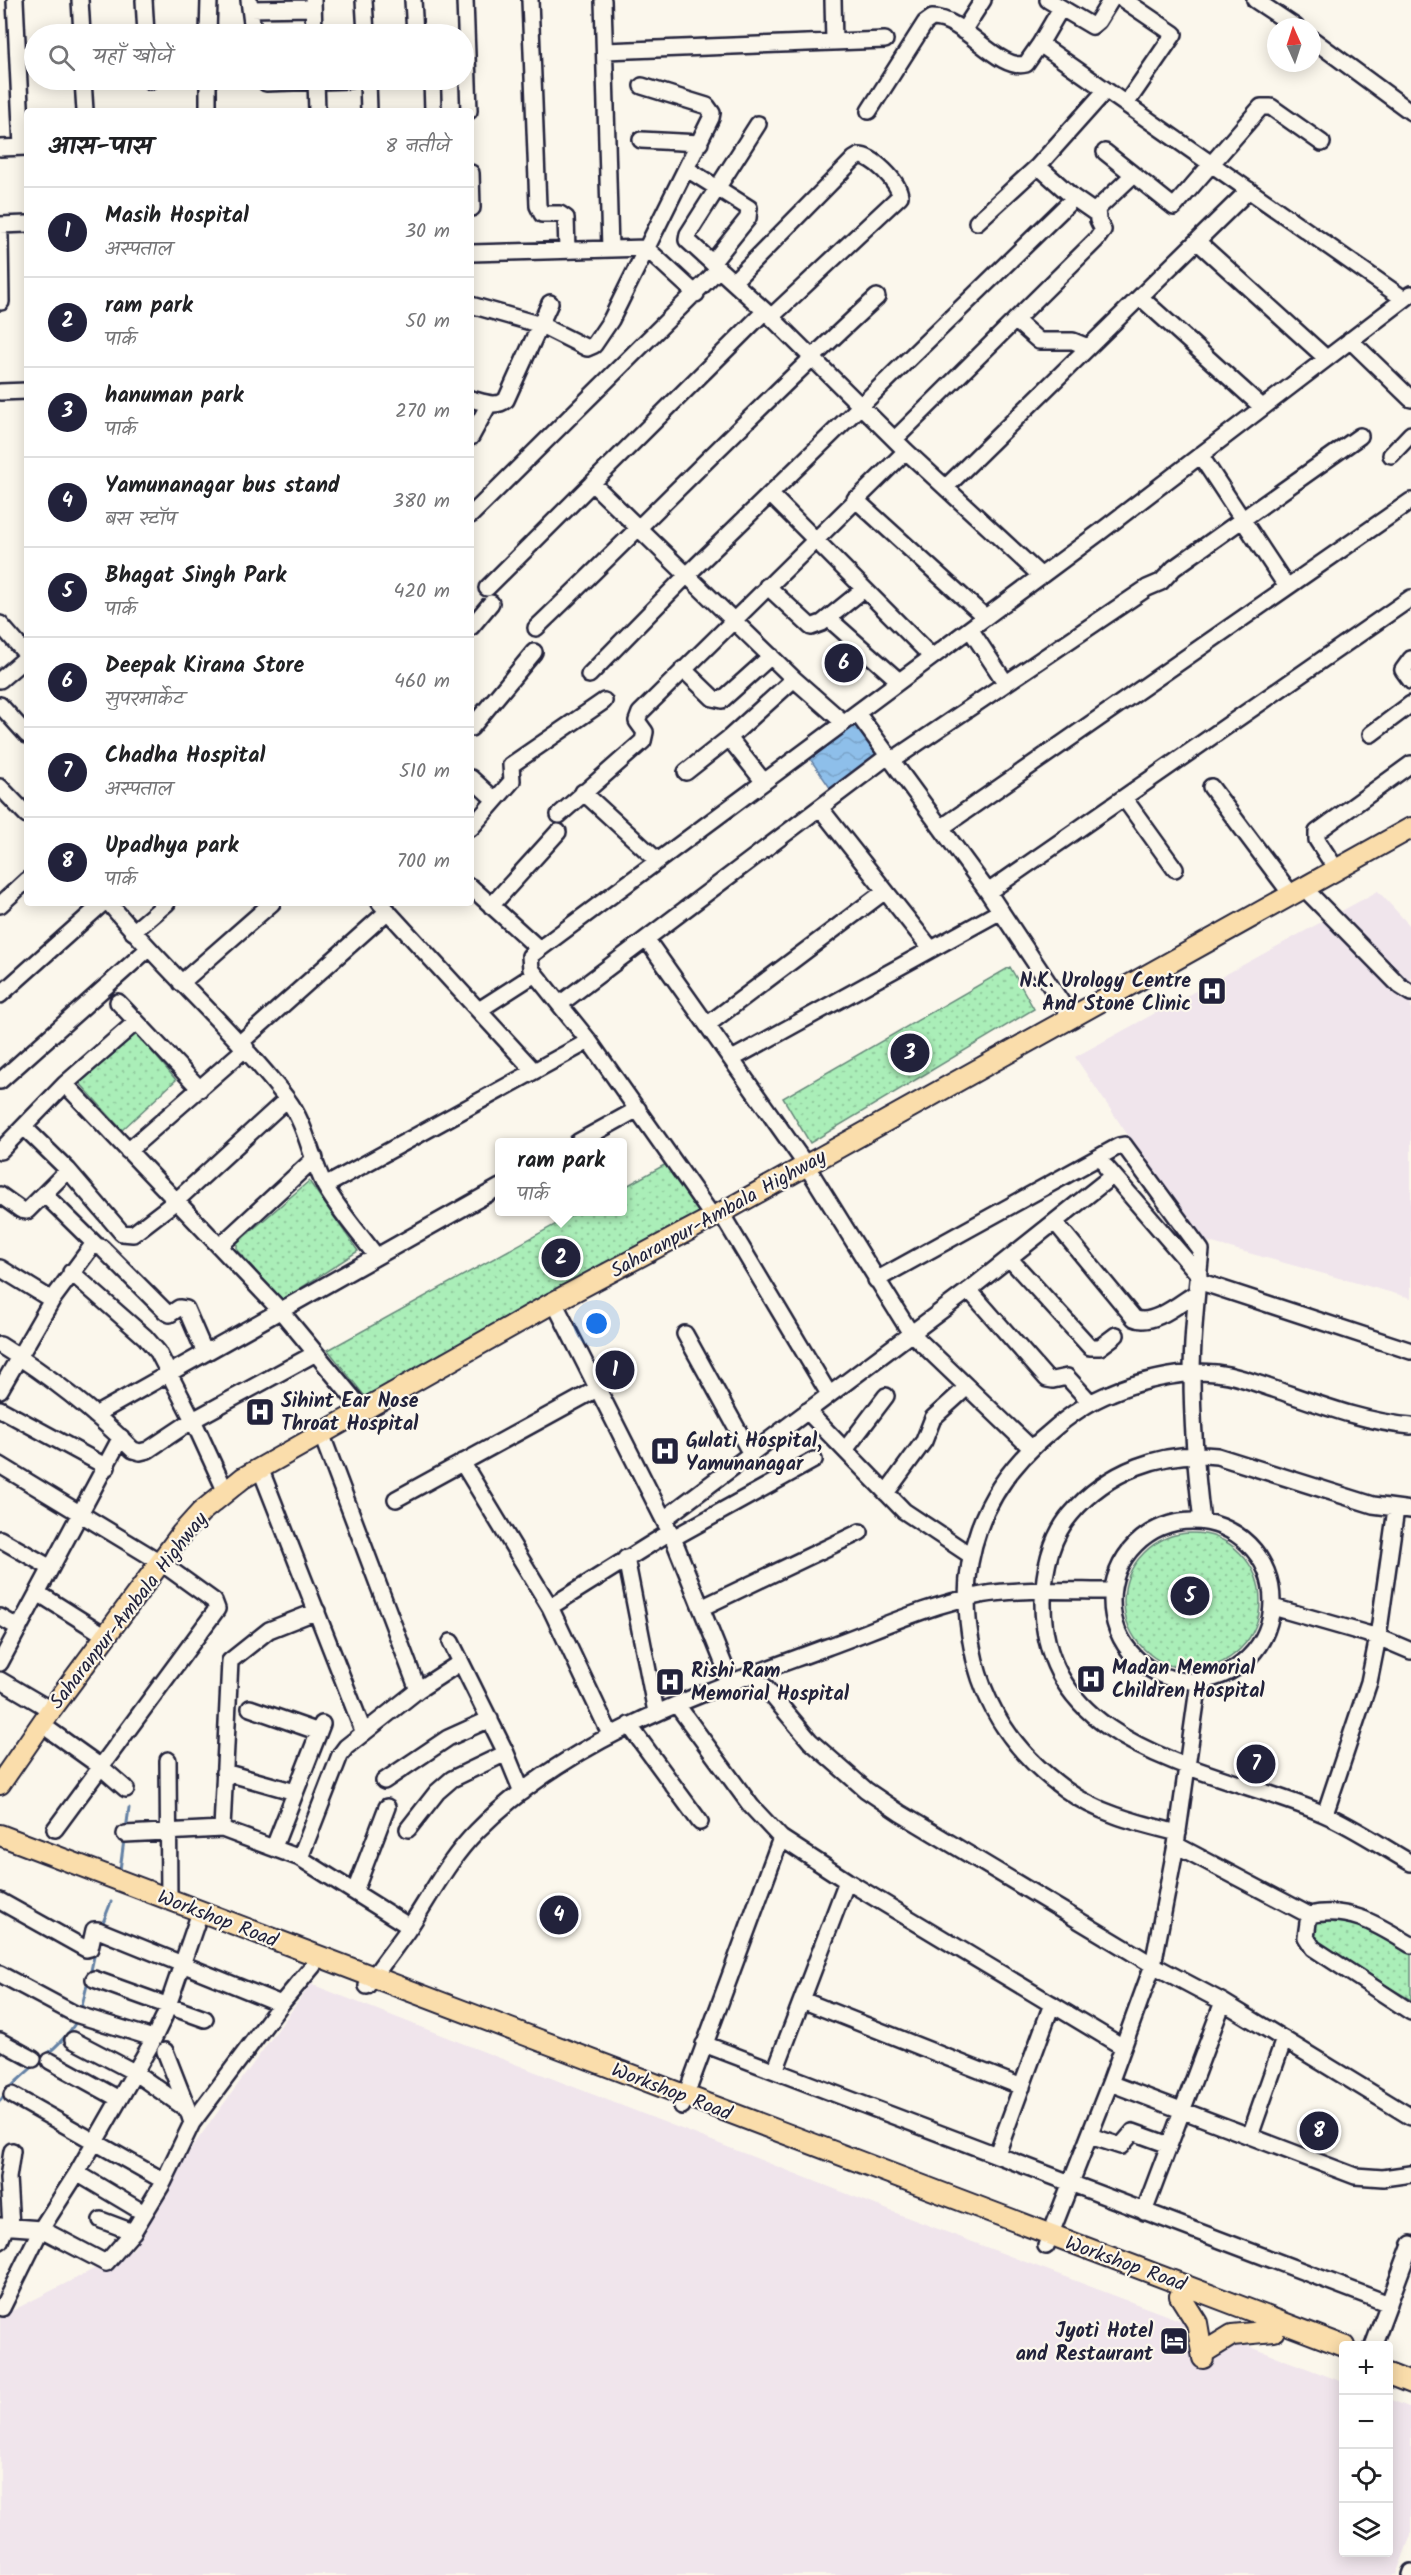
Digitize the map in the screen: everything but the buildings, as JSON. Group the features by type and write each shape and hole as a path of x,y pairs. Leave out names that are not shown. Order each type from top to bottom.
{"main road":[{"name":"Saharanpur-Ambala Highway","path":"0,1784 46,1717 160,1562 201,1512 225,1490 362,1409 554,1302 717,1215 1411,828"},
{"name":"Workshop Road","path":"0,1835 169,1900 370,1982 1049,2241 1339,2344"},
{"name":"Workshop Road","path":"0,1846 313,1965 370,1982"},
{"name":"Workshop Road","path":"1049,2241 1180,2296 1339,2355"},
{"path":"1180,2296 1197,2324 1204,2355 1232,2335 1274,2331"},
{"path":"1393,2364 1411,2371"},
{"path":"1393,2376 1411,2383"}],"street":[{"path":"15,0 24,132"},
{"path":"80,0 81,24"},
{"path":"144,0 146,24"},
{"path":"208,24 209,0"},
{"path":"364,0 365,24"},
{"path":"413,0 414,24"},
{"path":"465,0 466,24"},
{"path":"530,0 538,206 542,214 561,214 566,218 567,250"},
{"path":"603,0 610,249"},
{"path":"833,0 834,42"},
{"path":"963,31 983,0"},
{"path":"869,111 925,23 932,18 940,18 1013,65 1019,66 1026,64 1040,44 1054,4 1092,26 1098,21 1111,0"},
{"path":"1124,0 1174,34 1126,104"},
{"path":"1255,0 1282,18"},
{"path":"252,24 249,4 313,4 314,24"},
{"path":"605,51 885,40"},
{"path":"830,1394 717,1215 589,1041 535,974 529,959 538,948 1041,576 1408,297 1211,164 1040,44"},
{"path":"1321,46 1411,112"},
{"path":"474,306 542,325 584,346 591,347 612,321 711,118 710,108 642,86"},
{"path":"84,90 85,108"},
{"path":"208,90 208,108"},
{"path":"316,90 317,108"},
{"path":"368,90 369,108"},
{"path":"432,90 433,108"},
{"path":"468,90 469,108"},
{"path":"977,222 1038,166 1106,90"},
{"path":"1105,152 1174,207 1261,107 1271,107 1322,143"},
{"path":"758,124 686,237 896,438 906,451 1041,576"},
{"path":"641,140 700,143"},
{"path":"0,148 24,147"},
{"path":"487,588 592,483 768,314 900,196 898,185 869,157 858,156 733,282"},
{"path":"896,438 1101,234 1103,230 1097,214 1074,198 1038,166"},
{"path":"474,512 696,294 748,218 750,212 745,204 687,169"},
{"path":"1097,214 1101,204 1133,176"},
{"path":"946,487 1249,190"},
{"path":"589,675 686,576 1074,198"},
{"path":"0,225 24,224"},
{"path":"0,236 1,302"},
{"path":"1198,242 1326,358"},
{"path":"474,253 646,248 696,294"},
{"path":"536,628 639,530 811,358 877,297"},
{"path":"1140,297 1262,408"},
{"path":"474,400 489,404 502,403 506,400 542,325 550,303"},
{"path":"1015,320 1039,341 1073,341 1088,347"},
{"path":"1350,340 1411,399"},
{"path":"0,392 24,391"},
{"path":"474,432 489,404"},
{"path":"1391,455 1411,434"},
{"path":"560,1004 820,808 1005,682 1147,588 1161,582 1170,571 1360,436"},
{"path":"559,815 643,741 645,732 637,721 637,717 817,539 855,498 906,451"},
{"path":"1200,455 1287,587"},
{"path":"592,483 794,679 843,722"},
{"path":"770,494 932,657"},
{"path":"855,498 985,617"},
{"path":"941,828 1411,501"},
{"path":"767,586 811,627 816,627 864,589"},
{"path":"988,892 1411,598"},
{"path":"474,623 491,603"},
{"path":"828,618 899,681"},
{"path":"0,624 24,652"},
{"path":"970,629 1005,682"},
{"path":"474,724 534,652"},
{"path":"683,669 712,698 722,700 771,656"},
{"path":"0,680 24,659"},
{"path":"1411,659 1402,670 1411,681"},
{"path":"686,772 729,738 794,679"},
{"path":"474,824 512,780 511,765 604,701"},
{"path":"1371,734 1411,704"},
{"path":"0,705 24,732"},
{"path":"857,713 988,892 1071,1017"},
{"path":"729,738 764,782"},
{"path":"1336,869 1317,840 1319,829 1411,764"},
{"path":"474,781 495,800"},
{"path":"1211,786 1297,890 1400,986 1411,993"},
{"path":"0,787 24,812"},
{"path":"583,792 658,861"},
{"path":"1124,798 1175,868"},
{"path":"820,808 931,949"},
{"path":"492,906 558,831"},
{"path":"0,905 24,883"},
{"path":"474,890 538,948"},
{"path":"707,1025 885,891"},
{"path":"0,994 100,906"},
{"path":"111,906 148,950 243,1046 287,1099 298,1116 325,1186 376,1256"},
{"path":"133,932 163,906"},
{"path":"181,982 269,906"},
{"path":"128,1151 200,1089 384,907 534,1071"},
{"path":"732,1059 1001,911"},
{"path":"647,940 806,1165 910,1332 1031,1448"},
{"path":"0,1081 148,950"},
{"path":"478,1010 535,974"},
{"path":"118,1002 200,1089"},
{"path":"0,1151 65,1084 136,1022"},
{"path":"325,1186 589,1041"},
{"path":"65,1084 280,1310 362,1409"},
{"path":"24,1127 68,1170 122,1233 127,1235 133,1234 176,1201 287,1099"},
{"path":"587,1138 638,1109"},
{"path":"876,1280 1124,1145 1201,1250 1192,1373 1194,1454 1202,1521"},
{"path":"220,1246 315,1158"},
{"path":"1099,1158 1198,1283 1411,1351"},
{"path":"3,1202 21,1210 27,1210 68,1170"},
{"path":"669,1530 751,1454 910,1332 969,1290 1112,1176"},
{"path":"95,1415 495,1190"},
{"path":"44,1194 166,1312 170,1314 179,1308 186,1309 205,1353"},
{"path":"1055,1222 1134,1318 1139,1321 1152,1319 1198,1283"},
{"path":"0,1390 70,1272 88,1249 96,1245"},
{"path":"1010,1258 1090,1347 1100,1347 1116,1335"},
{"path":"0,1268 52,1300"},
{"path":"70,1272 145,1337 158,1352 225,1490"},
{"path":"969,1290 1047,1379 1067,1377 1090,1402"},
{"path":"554,1302 669,1530 731,1682"},
{"path":"685,1334 751,1454"},
{"path":"0,1345 95,1415 134,1450 140,1452 148,1450 193,1420 316,1353"},
{"path":"1411,1426 1366,1419 1230,1374 1192,1373 1128,1387 1090,1402 1069,1416 1031,1448 994,1494 977,1532 970,1555 965,1598 970,1638 984,1689 1002,1725 1034,1764 1084,1801 1177,1839 1309,1915 1330,1912 1355,1914 1375,1923 1411,1946"},
{"path":"886,1493 924,1441 933,1418 966,1388"},
{"path":"396,1499 597,1389"},
{"path":"845,1450 886,1396"},
{"path":"0,1409 106,1467"},
{"path":"807,1411 886,1493 914,1518 970,1555"},
{"path":"321,1433 418,1690"},
{"path":"0,1663 121,1437"},
{"path":"1325,1815 1361,1710 1378,1638 1403,1510 1373,1505 1217,1456 1194,1454 1158,1459 1131,1469 1104,1484 1081,1502 1058,1532 1048,1556 1043,1592 1046,1632 1051,1651 1060,1675 1075,1698 1093,1717 1127,1742 1325,1815 1411,1863"},
{"path":"550,1606 669,1530 814,1461"},
{"path":"462,1462 550,1606 610,1734"},
{"path":"0,1465 160,1562 214,1601 217,1609 55,1829"},
{"path":"260,1468 364,1734"},
{"path":"1202,1521 1226,1528 1246,1541 1262,1560 1271,1582 1273,1606 1268,1629 1257,1649 1241,1665 1221,1676 1199,1681 1175,1680 1153,1671 1134,1656 1120,1637 1113,1614 1112,1591 1119,1567 1134,1546 1154,1531 1177,1522 1202,1521"},
{"path":"701,1608 860,1532"},
{"path":"0,1539 51,1568"},
{"path":"626,1558 656,1713"},
{"path":"370,1982 410,1927 463,1846 522,1792 550,1771 610,1734 731,1682 965,1598 984,1594 1112,1591"},
{"path":"38,1593 106,1636"},
{"path":"1273,1606 1378,1638 1411,1651"},
{"path":"222,1829 230,1661 269,1630 316,1611"},
{"path":"0,1617 19,1628"},
{"path":"451,1642 490,1719 522,1792"},
{"path":"300,1858 340,1755 418,1690 461,1662"},
{"path":"754,1674 810,1742 866,1790 988,1868 1152,1965 1223,2002 1411,2117"},
{"path":"0,1680 46,1717 126,1789"},
{"path":"1049,2241 1124,2047 1152,1965 1177,1839 1199,1681"},
{"path":"677,1705 751,1806 781,1838 847,1881 1124,2047"},
{"path":"250,1708 320,1728 274,1848"},
{"path":"384,1781 448,1738 490,1719"},
{"path":"629,1725 700,1822"},
{"path":"408,1829 437,1792 452,1779 506,1753"},
{"path":"168,1760 169,1900"},
{"path":"224,1772 295,1792"},
{"path":"355,1891 387,1807"},
{"path":"125,1834 222,1829 300,1858 410,1927"},
{"path":"684,2101 781,1838"},
{"path":"775,2071 847,1881"},
{"path":"0,1901 86,1949 90,1948 94,1930 101,1931 281,2004"},
{"path":"1309,1915 1306,1937 1313,1948 1411,2012"},
{"path":"2,2308 41,2229 95,2141 153,2038 168,2006 197,1921"},
{"path":"12,2151 4,2172 4,2230 41,2229 106,2263 133,2232 164,2181 190,2116 313,1965"},
{"path":"0,1974 78,2016 153,2038"},
{"path":"94,1979 205,2019"},
{"path":"802,2000 1022,2087"},
{"path":"1144,2212 1223,2002"},
{"path":"997,2154 1052,2004"},
{"path":"1250,2136 1284,2039"},
{"path":"73,2040 134,2072 190,2116"},
{"path":"0,2041 33,2060"},
{"path":"704,2044 1389,2304"},
{"path":"165,2051 190,2116"},
{"path":"50,2061 119,2099"},
{"path":"1110,2083 1355,2176 1383,2178 1411,2174"},
{"path":"12,2094 164,2181"},
{"path":"1090,2136 1121,2146 1132,2132 1169,2145"},
{"path":"76,2173 144,2213"},
{"path":"101,2220 133,2232"},
{"path":"1375,2341 1411,2246"}],"shaded area":[{"path":"1378,891 1411,927 1411,1298 1198,1239 1075,1057"},
{"path":"311,1984 901,2215 1339,2380 1339,2557 1393,2557 1393,2401 1411,2408 1411,2535 1396,2575 0,2575 0,2317 133,2249 193,2146"}],"green space":[{"path":"1010,967 1034,1009 810,1143 783,1098"},
{"path":"135,1031 176,1080 122,1130 78,1081"},
{"path":"666,1164 704,1217 367,1399 328,1350 571,1216 627,1216 627,1186"},
{"path":"309,1181 358,1251 281,1301 237,1249 237,1243"},
{"path":"1192,1533 1218,1538 1230,1544 1240,1553 1249,1563 1255,1575 1260,1601 1255,1627 1249,1639 1240,1649 1230,1658 1218,1664 1192,1669 1166,1664 1154,1658 1144,1649 1135,1639 1129,1627 1124,1601 1129,1575 1135,1563 1144,1553 1154,1544 1166,1538"},
{"path":"1313,1917 1368,1925 1411,1951 1411,2000 1319,1947 1311,1934"}],"water":[{"path":"853,718 882,758 835,795 806,753"}],"waterway":[{"path":"126,1830 129,1808"},
{"path":"120,1870 124,1840"},
{"path":"102,1925 111,1902"},
{"path":"90,1975 95,1952"},
{"path":"81,2010 88,1981"},
{"path":"0,2101 19,2079 60,2042 78,2019"}],"place":[{"name":"Deepak Kirana Store","path":"844,663"},
{"name":"N.K. Urology Centre And Stone Clinic","path":"1212,991"},
{"name":"hanuman park","path":"910,1053"},
{"name":"ram park","path":"561,1258"},
{"name":"Masih Hospital","path":"615,1370"},
{"name":"Sihint Ear Nose Throat Hospital","path":"260,1412"},
{"name":"Gulati Hospital, Yamunanagar","path":"665,1451"},
{"name":"Bhagat Singh Park","path":"1190,1596"},
{"name":"Madan Memorial Children Hospital","path":"1091,1679"},
{"name":"Rishi Ram Memorial Hospital","path":"670,1682"},
{"name":"Chadha Hospital","path":"1256,1764"},
{"name":"Yamunanagar bus stand","path":"559,1915"},
{"name":"Upadhya park","path":"1319,2131"},
{"name":"Jyoti Hotel and Restaurant","path":"1174,2341"}]}
